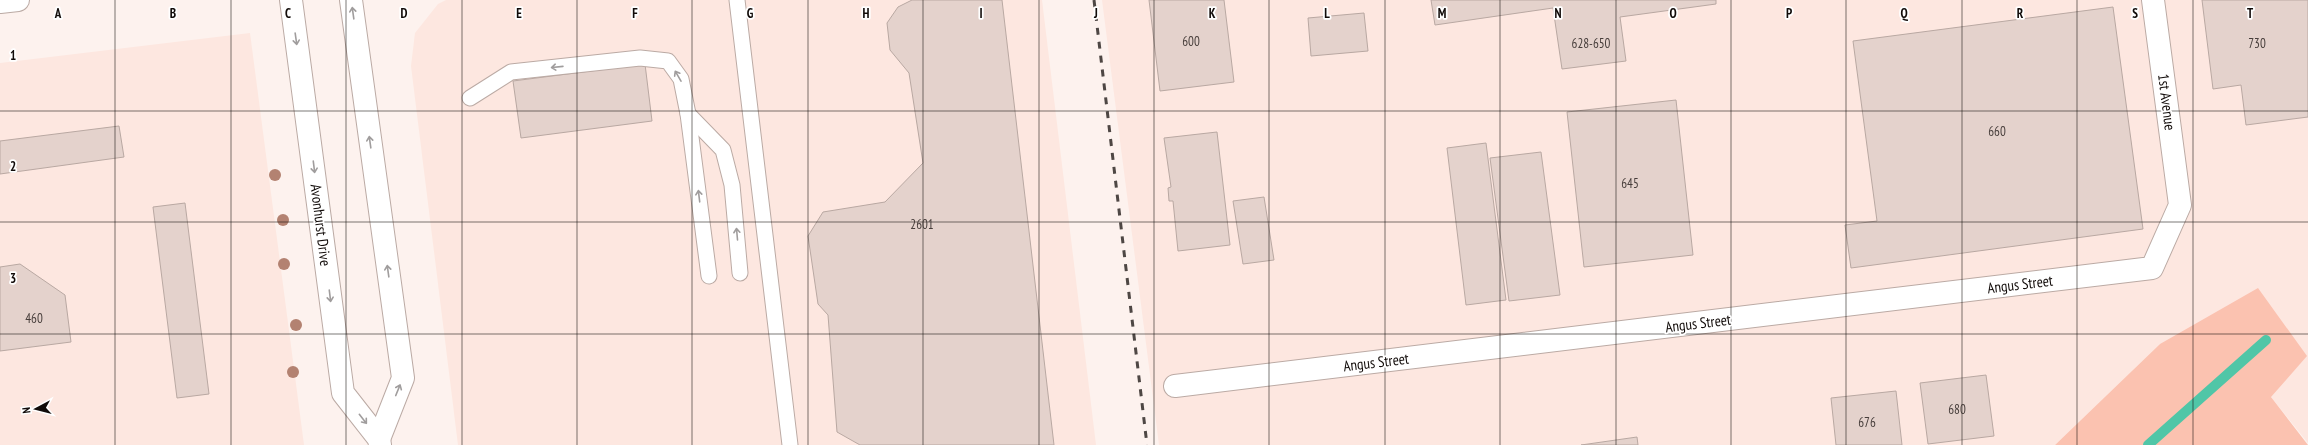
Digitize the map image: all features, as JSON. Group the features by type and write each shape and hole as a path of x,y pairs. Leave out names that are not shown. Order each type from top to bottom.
{"street":[{"path":"0,2 18,0"},
{"name":"Avonhurst Drive","path":"291,0 343,393 379,442"},
{"name":"Avonhurst Drive","path":"351,0 403,378 379,442"},
{"name":"1st Avenue","path":"2153,0 2180,205"},
{"name":"Angus Street","path":"1175,386 2152,268 2180,205"}],"lane":[{"path":"737,0 790,445"},
{"path":"470,98 511,72 640,58 668,61 681,79 688,114 709,276"},
{"path":"688,114 723,150 732,185 740,273"}],"shaded area":[{"path":"446,0 1042,0 1096,445 458,445 411,66 415,33 438,4"},
{"path":"1102,0 2308,0 2308,443 2271,397 2160,344 2055,445 1159,445"},
{"path":"250,33 304,445 0,445 0,63"},
{"path":"2258,288 2307,356 2271,397 2308,445 2055,445 2160,344"}],"building":[{"path":"912,0 1002,0 1054,445 860,445 837,432 828,315 818,304 808,236 823,212 885,202 923,163 909,73 890,50 887,23 898,7"},
{"path":"1149,0 1224,0 1234,82 1160,91"},
{"path":"1431,0 1716,0 1716,4 1620,17 1626,61 1562,69 1553,8 1435,25"},
{"path":"2202,0 2308,0 2308,117 2246,125 2241,85 2213,89"},
{"path":"2113,7 2143,229 1851,268 1845,225 1877,221 1853,41"},
{"path":"1364,13 1368,51 1311,56 1308,18"},
{"path":"645,64 652,121 521,138 513,81"},
{"path":"1676,100 1693,255 1584,267 1567,112"},
{"path":"119,126 124,157 0,174 0,141"},
{"path":"1217,132 1230,245 1178,251 1173,201 1169,201 1168,188 1171,187 1164,138"},
{"path":"1486,143 1506,300 1466,305 1447,148"},
{"path":"1541,152 1560,295 1509,301 1490,158"},
{"path":"1264,197 1274,260 1243,264 1233,201"},
{"path":"185,203 209,394 177,398 153,207"},
{"path":"20,264 65,295 71,342 0,351 0,267"},
{"path":"1986,375 1994,436 1928,444 1920,383"},
{"path":"1896,391 1902,445 1836,445 1831,398"},
{"path":"1637,437 1638,445 1581,445"}],"waterway":[{"path":"2148,445 2266,340"}],"railway":[{"path":"1094,0 1147,445"}]}
